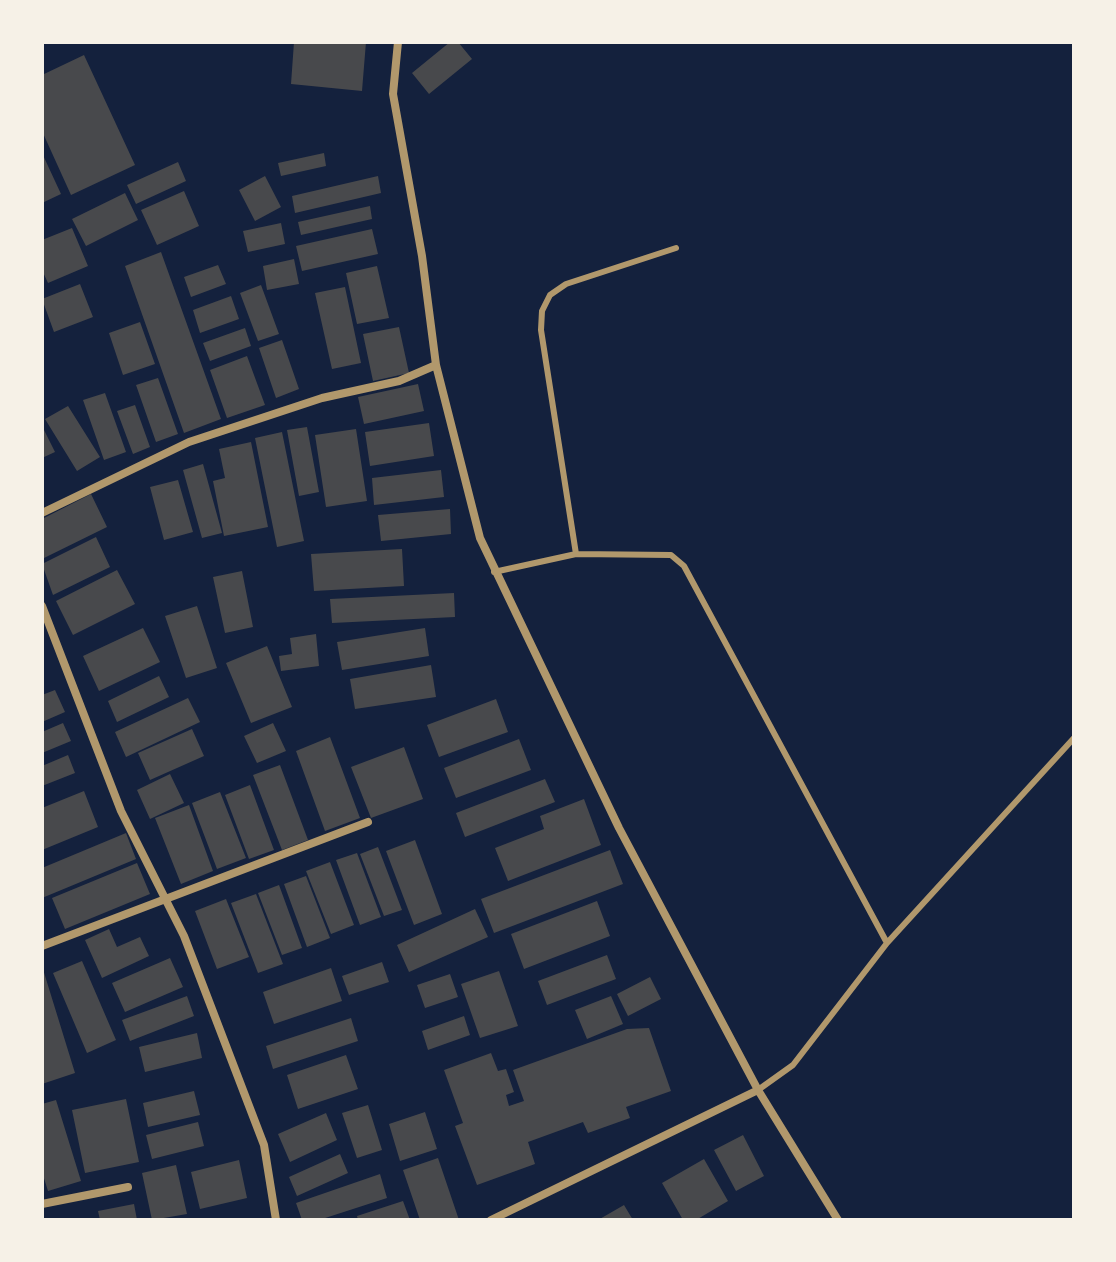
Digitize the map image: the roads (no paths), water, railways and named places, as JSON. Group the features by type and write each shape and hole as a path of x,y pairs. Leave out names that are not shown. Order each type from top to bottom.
{"street":[{"path":"398,42 393,94 422,256 436,365 480,538 619,828 758,1090 838,1220"},
{"path":"42,513 189,442 322,398 399,381 436,365"},
{"path":"42,606 121,811 184,936 264,1145 276,1220"},
{"path":"42,946 368,822"},
{"path":"491,1220 758,1090"},
{"path":"42,1204 128,1187"}],"lane":[{"path":"576,554 541,330 542,311 550,295 566,284 676,248"},
{"path":"494,572 576,554 671,555 684,566 887,943"},
{"path":"758,1090 793,1065 887,943 1074,738"}]}
